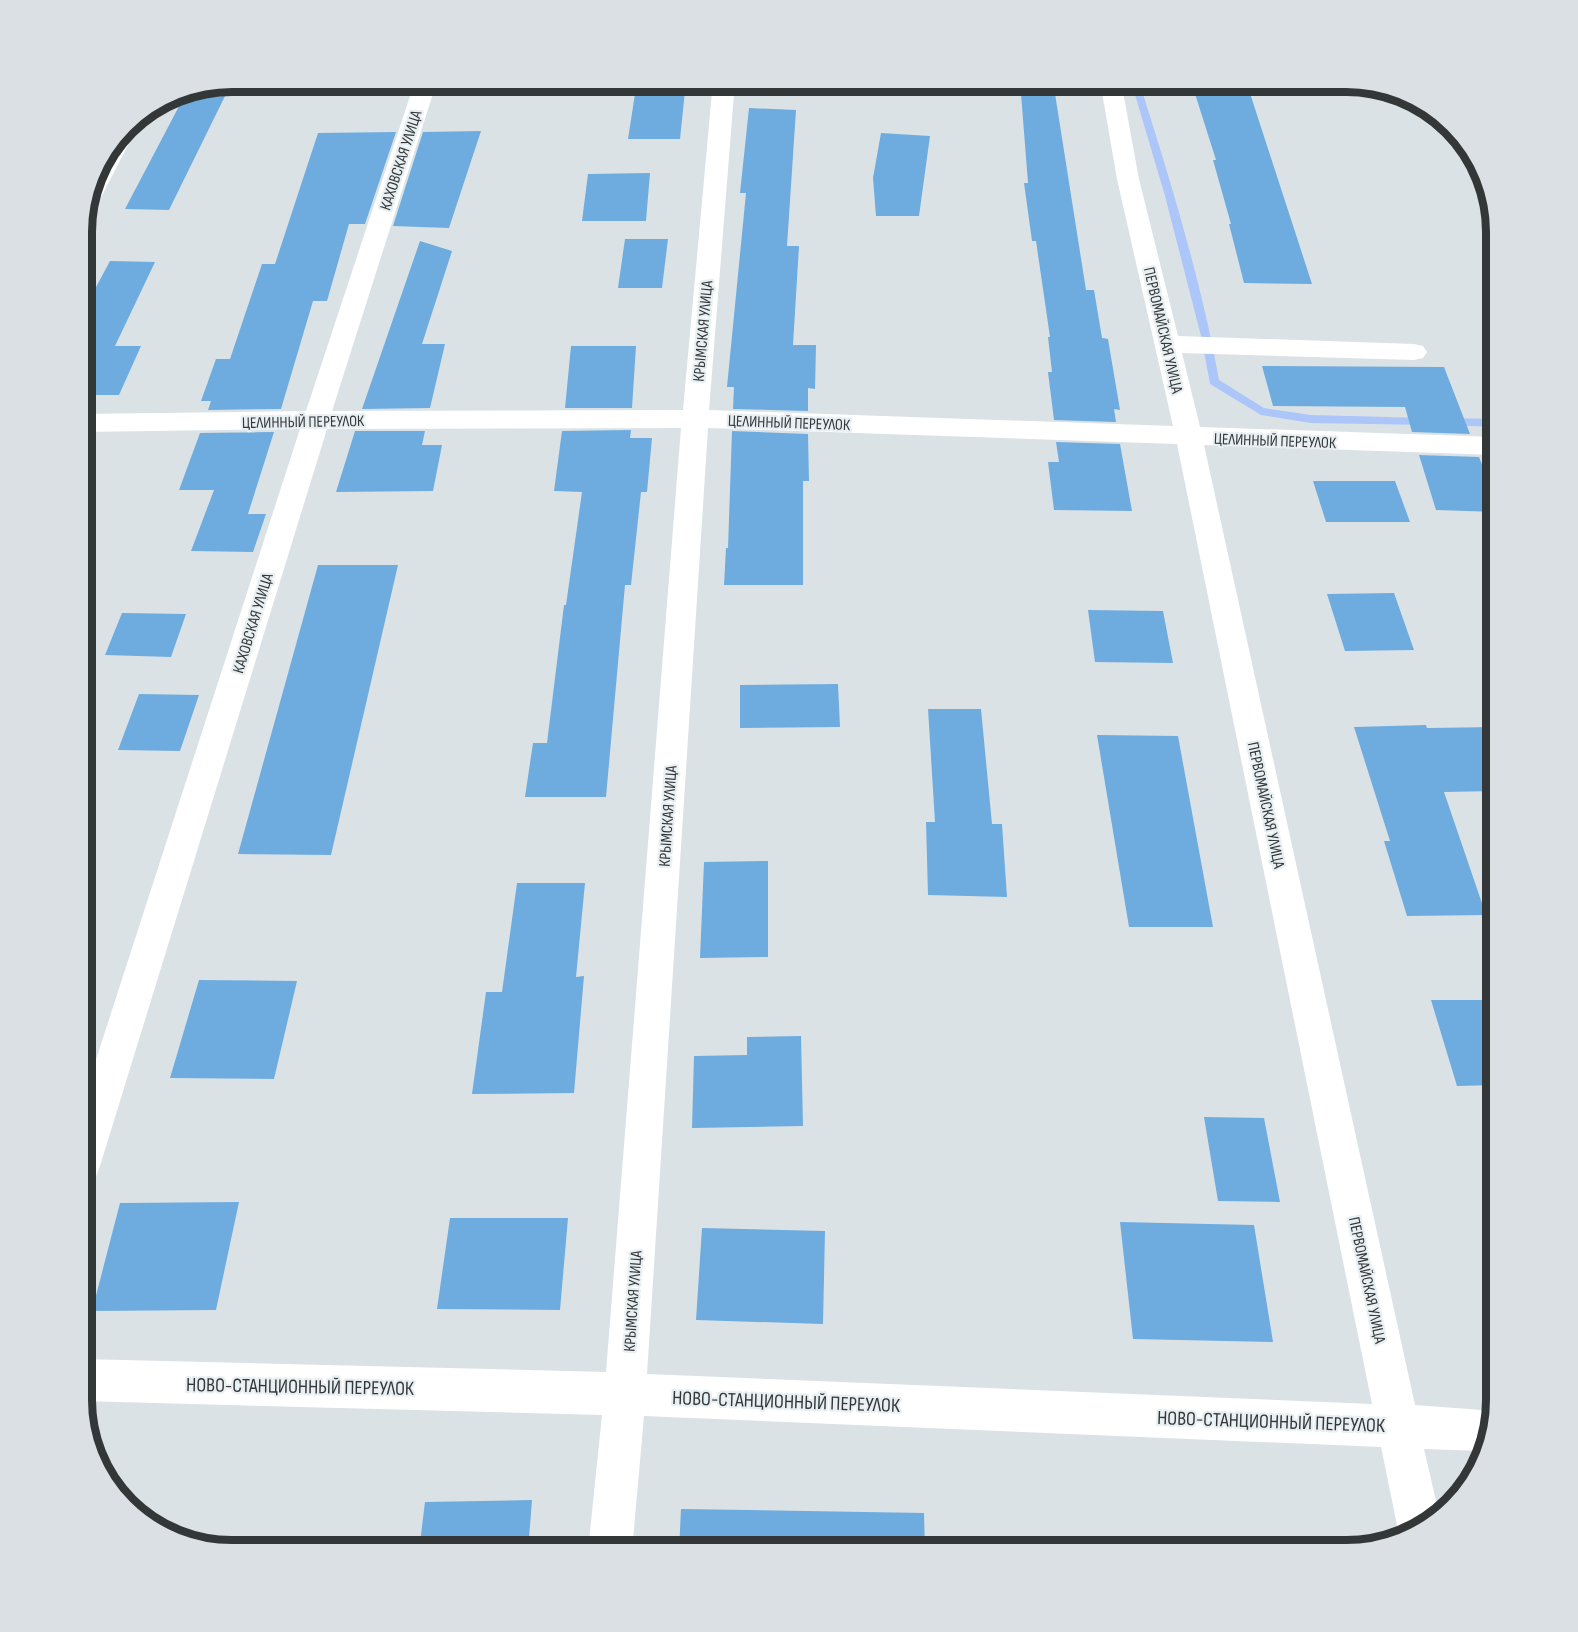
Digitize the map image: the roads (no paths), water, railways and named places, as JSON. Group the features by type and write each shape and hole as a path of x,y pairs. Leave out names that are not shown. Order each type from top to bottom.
{"street":[{"name":"КАХОВСКАЯ УЛИЦА","path":"92,1131 422,92"},
{"name":"КРЫМСКАЯ УЛИЦА","path":"611,1540 625,1394 695,419 723,92"},
{"name":"ПЕРВОМАЙСКАЯ УЛИЦА","path":"1112,92 1128,179 1189,437 1418,1521"},
{"path":"1167,344 1414,352"},
{"name":"ЦЕЛИННЫЙ ПЕРЕУЛОК","path":"92,423 695,419 1486,446"},
{"name":"НОВО-СТАНЦИОННЫЙ ПЕРЕУЛОК","path":"92,1380 625,1394 1484,1430"}],"waterway":[{"path":"1138,92 1170,196 1206,336 1214,382 1261,411 1311,419 1426,422"},
{"path":"1448,422 1486,423"}]}
